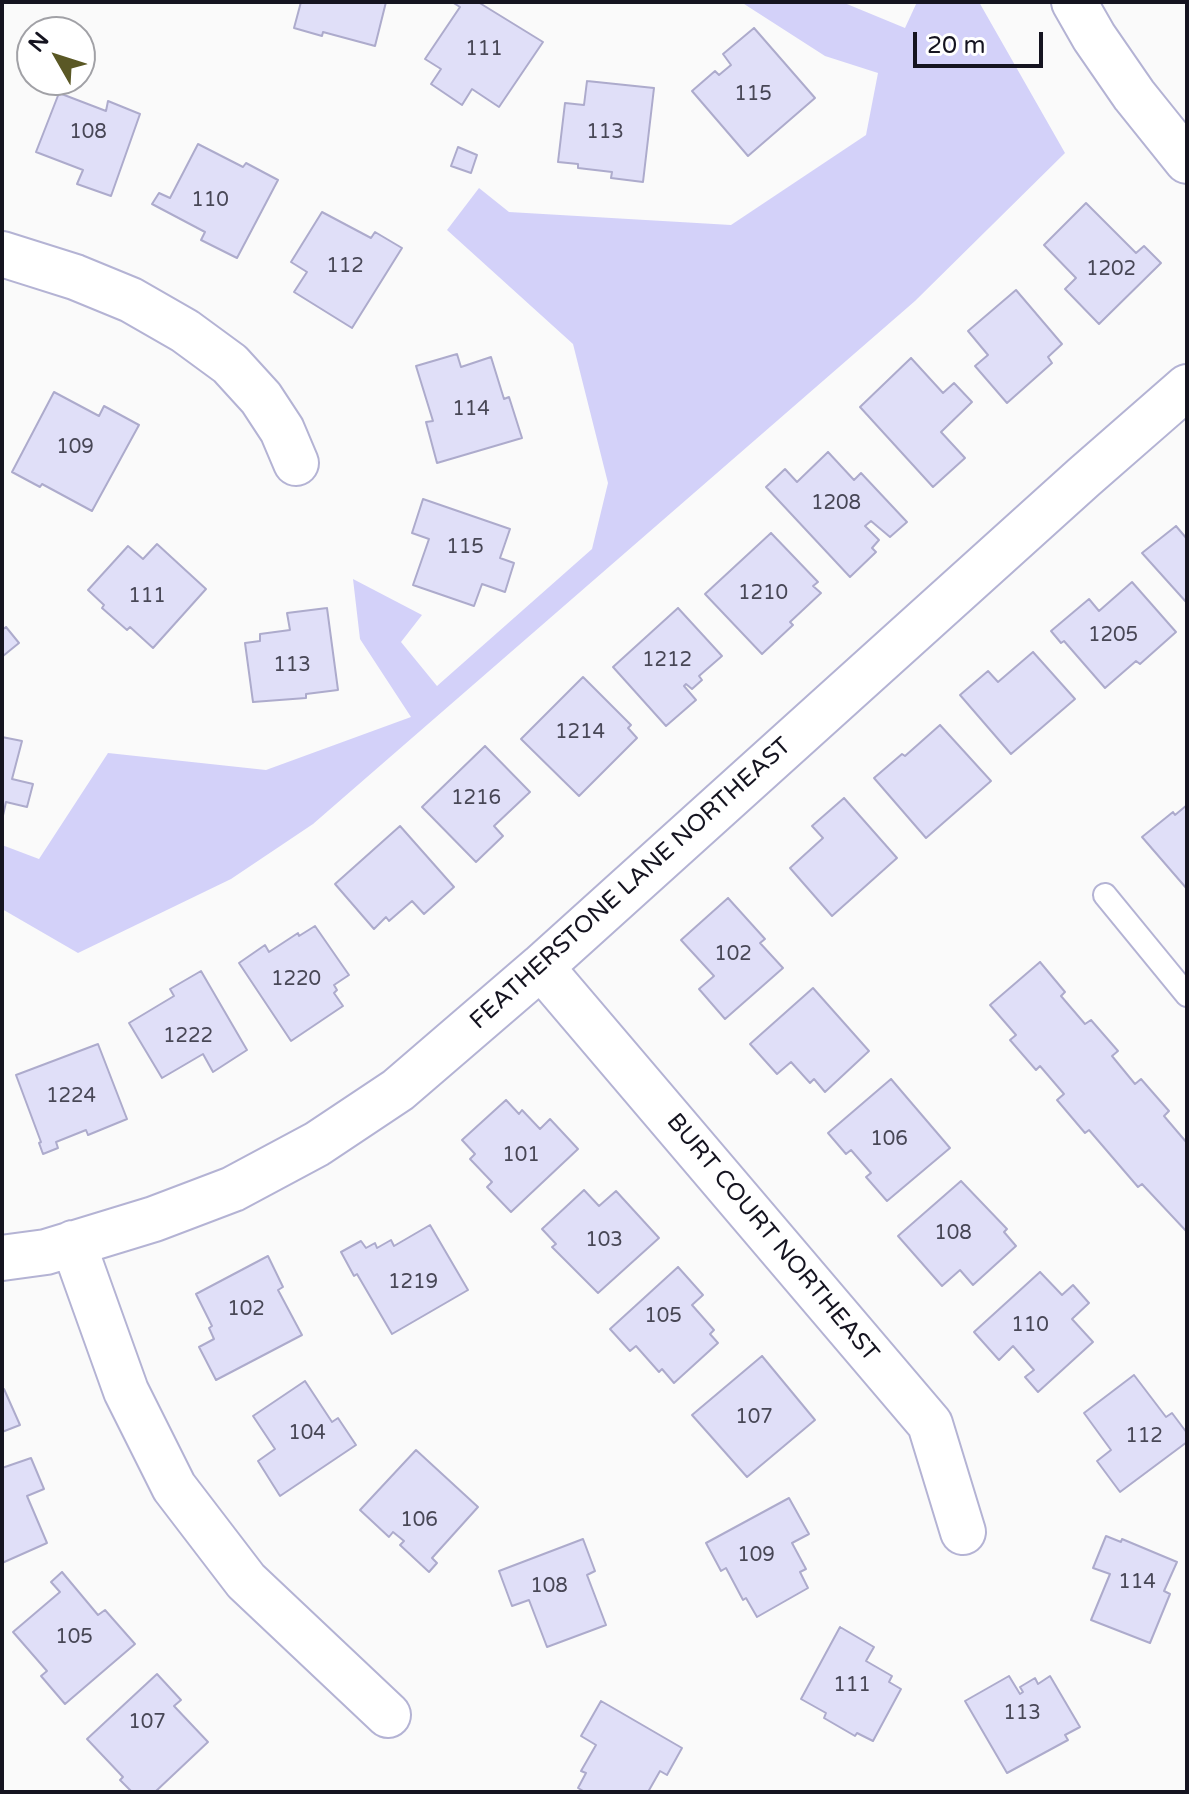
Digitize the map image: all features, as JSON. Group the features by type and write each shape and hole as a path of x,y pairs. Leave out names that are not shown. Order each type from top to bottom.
{"street":[{"path":"1074,2 1134,95 1187,161"},
{"path":"2,254 75,277 131,300 185,331 230,364 261,398 282,430 296,463"},
{"name":"FEATHERSTONE LANE NORTHEAST","path":"2,1258 46,1252 154,1219 233,1189 317,1144 398,1090 541,967 1187,387"},
{"name":"BURT COURT NORTHEAST","path":"541,967 930,1424 963,1532"},
{"path":"73,1243 126,1391 174,1487 246,1581 388,1715"}],"lane":[{"path":"1105,895 1187,995"}],"shaded area":[{"path":"741,2 842,2 905,28 917,2 979,2 1065,153 915,301 313,824 231,879 78,953 2,909 2,845 39,859 108,753 266,770 411,717 360,639 353,579 422,615 401,642 437,686 592,549 608,483 573,344 447,230 479,188 509,212 731,225 866,135 878,73 825,56"}],"building":[{"path":"301,2 386,2 375,46 294,28"},
{"path":"452,2 478,2 543,42 499,107 472,89 462,105 431,84 441,69 425,59 460,7"},
{"path":"754,28 815,98 748,156 692,91 715,71 719,75 731,65 723,54"},
{"path":"587,81 654,88 643,182 611,178 612,172 558,162 565,103 584,105"},
{"path":"58,96 67,96 106,111 108,101 140,114 111,196 77,184 83,170 36,152"},
{"path":"198,144 243,167 246,163 278,180 237,258 201,240 205,232 152,204 159,193 170,198"},
{"path":"458,147 477,155 471,173 451,166"},
{"path":"1086,203 1136,253 1144,246 1161,263 1099,324 1065,289 1076,278 1044,245"},
{"path":"322,212 371,238 375,232 402,248 352,328 294,292 307,272 291,262"},
{"path":"1016,290 1062,344 1048,357 1052,363 1007,403 975,366 988,355 968,331"},
{"path":"457,354 461,367 491,357 504,399 509,397 522,438 437,463 426,422 433,421 416,366"},
{"path":"911,358 943,393 954,383 972,402 941,432 965,458 933,487 860,407"},
{"path":"54,392 99,416 104,406 139,425 92,511 12,472"},
{"path":"828,452 854,480 861,473 907,522 890,537 871,521 865,526 879,540 872,548 876,552 850,577 766,487 785,469 797,482"},
{"path":"423,499 510,529 500,558 514,563 505,592 482,584 474,606 413,585 429,539 412,533"},
{"path":"1176,526 1187,539 1187,603 1142,553"},
{"path":"771,533 818,582 813,586 821,593 762,654 705,594"},
{"path":"157,544 206,589 153,648 102,608 104,605 88,590 128,546 143,559"},
{"path":"1132,582 1176,632 1140,664 1136,661 1105,688 1064,641 1061,643 1051,631 1089,599 1099,611"},
{"path":"327,608 338,690 306,694 306,698 253,702 245,643 260,641 260,634 290,630 287,613"},
{"path":"678,608 722,656 699,676 702,680 692,689 686,684 684,686 696,700 666,726 613,667"},
{"path":"6,627 19,643 3,656 2,630"},
{"path":"1033,652 1075,699 1011,754 960,695 988,671 998,682"},
{"path":"583,677 631,725 628,728 637,738 579,796 521,739"},
{"path":"940,725 991,781 926,838 874,778"},
{"path":"2,737 22,741 12,779 33,784 27,807 6,802 2,820"},
{"path":"485,746 530,792 494,826 503,836 476,862 422,807"},
{"path":"844,798 897,858 832,916 790,868 823,838 812,826"},
{"path":"1187,805 1187,889 1142,837 1173,812 1175,815"},
{"path":"400,826 454,887 424,914 412,901 389,921 386,917 374,929 335,884"},
{"path":"728,898 765,939 760,943 783,968 725,1019 699,989 714,976 681,940"},
{"path":"315,926 349,975 334,985 337,990 334,993 343,1006 291,1041 239,963 265,945 269,952"},
{"path":"1040,962 1065,992 1061,996 1085,1024 1091,1020 1118,1051 1112,1056 1135,1084 1141,1079 1169,1111 1164,1116 1187,1143 1187,1232 1142,1184 1138,1187 1089,1130 1085,1133 1057,1100 1064,1094 1040,1066 1036,1070 1010,1040 1016,1035 990,1005"},
{"path":"201,971 247,1050 213,1072 203,1054 162,1078 129,1023 174,996 170,989"},
{"path":"813,988 869,1051 825,1092 814,1079 810,1083 791,1062 777,1074 750,1044"},
{"path":"98,1044 127,1119 88,1135 86,1130 56,1142 58,1148 43,1154 16,1075"},
{"path":"891,1079 950,1148 887,1201 866,1177 871,1173 851,1150 846,1154 828,1133"},
{"path":"506,1100 519,1114 522,1110 540,1129 550,1119 578,1149 511,1212 487,1187 492,1182 470,1159 475,1154 462,1140"},
{"path":"961,1181 1007,1229 1004,1232 1016,1246 973,1285 960,1270 942,1286 898,1236"},
{"path":"584,1190 599,1206 616,1191 659,1238 598,1293 552,1247 556,1244 542,1229"},
{"path":"430,1225 468,1290 392,1334 341,1252 361,1241 366,1248 375,1243 377,1248 391,1240 394,1246"},
{"path":"268,1256 283,1287 278,1290 302,1335 216,1380 199,1347 214,1339 209,1328 212,1326 196,1294"},
{"path":"678,1267 703,1295 692,1305 714,1330 710,1334 718,1343 674,1383 662,1369 659,1372 636,1346 630,1351 610,1329"},
{"path":"1040,1272 1062,1295 1073,1285 1089,1303 1072,1319 1093,1342 1038,1392 1025,1377 1034,1370 1013,1346 999,1360 974,1332"},
{"path":"762,1356 815,1420 747,1477 692,1415"},
{"path":"1134,1375 1166,1417 1172,1413 1187,1433 1187,1442 1120,1492 1097,1461 1111,1450 1084,1413"},
{"path":"305,1381 332,1422 338,1418 356,1445 280,1496 258,1461 275,1449 253,1416"},
{"path":"2,1390 20,1425 2,1432"},
{"path":"416,1450 478,1507 432,1558 437,1563 429,1572 400,1545 404,1541 393,1532 389,1537 360,1510"},
{"path":"31,1458 44,1489 27,1496 47,1543 2,1563 2,1468"},
{"path":"789,1498 809,1534 792,1543 806,1569 800,1572 808,1588 757,1617 746,1598 743,1600 726,1568 721,1571 706,1543"},
{"path":"1106,1536 1121,1542 1122,1539 1177,1562 1164,1591 1170,1594 1150,1643 1091,1620 1110,1574 1093,1568"},
{"path":"583,1539 595,1571 587,1575 606,1625 547,1647 529,1600 512,1606 499,1571"},
{"path":"62,1572 98,1615 105,1610 135,1644 65,1704 41,1676 47,1671 13,1632 60,1592 51,1582"},
{"path":"840,1627 874,1647 866,1661 892,1676 889,1682 901,1689 873,1741 857,1733 855,1736 824,1718 826,1713 801,1699"},
{"path":"157,1674 181,1700 174,1706 208,1742 155,1792 132,1792 120,1780 123,1777 87,1739"},
{"path":"1009,1676 1020,1694 1023,1692 1020,1687 1035,1678 1038,1684 1050,1676 1080,1727 1065,1735 1068,1740 1007,1773 965,1701"},
{"path":"601,1701 682,1748 667,1775 660,1771 648,1792 585,1792 578,1788 586,1773 581,1771 596,1745 581,1736"}]}
